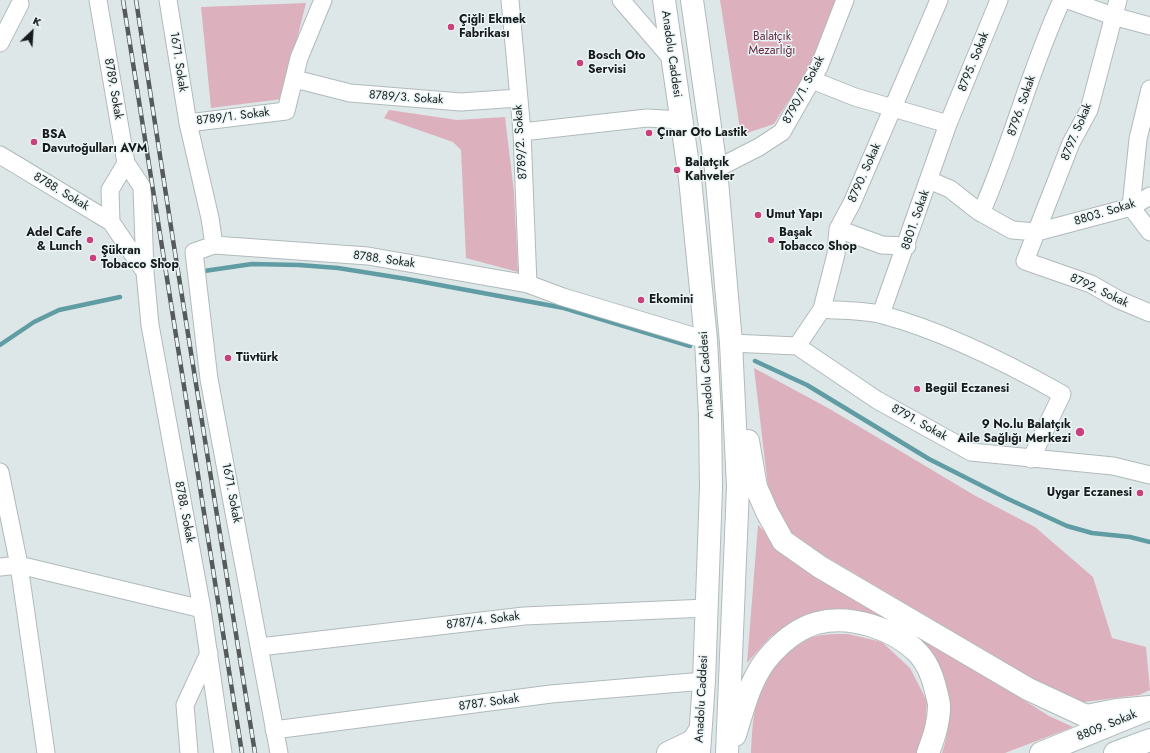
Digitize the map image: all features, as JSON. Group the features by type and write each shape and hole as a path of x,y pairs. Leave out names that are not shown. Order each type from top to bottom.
{"main road":[{"name":"Anadolu Caddesi","path":"664,0 671,58 690,179 706,340 710,416 711,488 704,681 699,753"},
{"name":"Anadolu Caddesi","path":"692,0 716,169 731,343 738,487 728,753"},
{"path":"731,343 756,487 767,512 783,541 820,567 1028,689 1086,716 1117,710 1150,708"},
{"path":"728,753 754,679 772,653 800,629 818,622 839,620 863,623 901,639 919,653 928,666 939,704 938,724 928,753"},
{"name":"8809. Sokak","path":"1041,753 1150,708"},
{"path":"668,753 693,742 700,730"},
{"path":"1115,753 1150,740"}],"street":[{"name":"8789. Sokak","path":"98,0 126,162"},
{"name":"1671. Sokak","path":"168,0 188,123"},
{"name":"8789/2. Sokak","path":"510,0 522,132 528,284"},
{"path":"621,0 671,58"},
{"name":"8790/1. Sokak","path":"716,169 759,147 782,132 819,67 844,0"},
{"name":"8790. Sokak","path":"797,346 822,309 836,254 838,229 852,203 940,0"},
{"name":"8795. Sokak","path":"948,124 999,0"},
{"name":"8796. Sokak","path":"981,213 1018,119 1044,40 1062,0"},
{"path":"1068,0 1116,8 1150,26"},
{"path":"0,43 20,1"},
{"name":"8789/1. Sokak","path":"214,245 210,218 188,123 286,110 299,58 319,4"},
{"name":"8797. Sokak","path":"1025,261 1071,143 1089,110 1116,8"},
{"name":"8789/3. Sokak","path":"295,78 350,94 461,102 518,98"},
{"path":"812,80 855,97 948,124"},
{"path":"1150,89 1138,139 1130,207 1150,232"},
{"path":"522,132 647,118 681,120"},
{"name":"8801. Sokak","path":"882,314 907,246 948,124"},
{"name":"8788. Sokak","path":"2,160 111,222 145,272"},
{"path":"111,222 110,190 126,162"},
{"name":"8788. Sokak","path":"126,162 142,187 145,272 150,325 202,609 223,753"},
{"path":"929,180 950,189 981,213 1012,230 1037,232"},
{"name":"8803. Sokak","path":"1037,232 1130,207 1150,196"},
{"path":"838,229 882,246 907,246"},
{"name":"8788. Sokak","path":"214,245 368,256 528,284 563,297 706,340"},
{"name":"1671. Sokak","path":"214,245 194,252 209,380 279,753"},
{"name":"8792. Sokak","path":"1025,261 1091,284 1119,300 1150,314"},
{"path":"822,309 882,314 932,332 982,354 1062,394 1031,459"},
{"path":"731,343 797,346"},
{"name":"8791. Sokak","path":"797,346 877,400 971,452 1113,466 1150,475"},
{"path":"0,472 19,565 46,753"},
{"path":"0,567 19,565 202,609"},
{"name":"8787/4. Sokak","path":"260,647 524,616 707,608"},
{"path":"189,753 185,705 209,653"},
{"name":"8787. Sokak","path":"274,730 551,694 704,681"}],"green space":[{"name":"Balatçık Mezarlığı","path":"720,0 836,0 816,57 774,124 741,135"},
{"path":"306,3 282,99 211,108 201,7"},
{"path":"389,110 457,120 505,117 514,192 518,272 466,258 461,150 453,142 384,118"},
{"path":"754,368 828,408 974,495 1035,527 1093,577 1112,638 1146,647 1150,690 1139,695 1084,702 1055,692 796,539 781,522 768,487"},
{"path":"758,525 777,544 1049,716 1073,727 1005,753 942,753 946,738 946,710 937,684 918,644 798,620 770,637 747,663"},
{"path":"848,634 882,642 910,668 927,701 924,747 920,753 751,753 753,724 758,698 762,686 777,664 794,648 809,639 824,635"}],"waterway":[{"path":"204,271 252,264 338,268 564,308 690,346"},
{"path":"0,345 34,322 59,310 120,297"},
{"path":"755,361 807,385 929,459 1006,498 1067,526 1092,533 1130,537 1150,542"}],"railway":[{"path":"123,0 242,753"},
{"path":"136,0 255,753"}],"place":[{"name":"Çiğli Ekmek Fabrikası","path":"451,27"},
{"name":"Bosch Oto Servisi","path":"580,63"},
{"name":"Çınar Oto Lastik","path":"649,133"},
{"name":"BSA Davutoğulları AVM","path":"34,142"},
{"name":"Balatçık Kahveler","path":"677,170"},
{"name":"Umut Yapı","path":"758,215"},
{"name":"Adel Cafe & Lunch","path":"90,240"},
{"name":"Başak Tobacco Shop","path":"771,240"},
{"name":"Şükran Tobacco Shop","path":"93,258"},
{"name":"Ekomini","path":"641,300"},
{"name":"Tüvtürk","path":"228,358"},
{"name":"Begül Eczanesi","path":"917,389"},
{"name":"9 No.lu Balatçık Aile Sağlığı Merkezi","path":"1080,432"},
{"name":"Uygar Eczanesi","path":"1140,493"}]}
